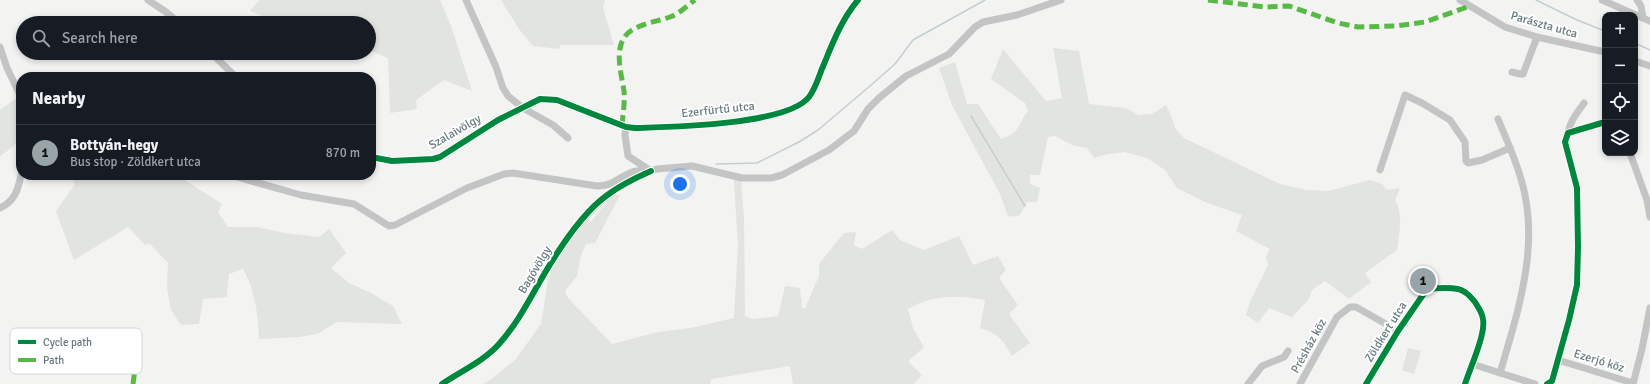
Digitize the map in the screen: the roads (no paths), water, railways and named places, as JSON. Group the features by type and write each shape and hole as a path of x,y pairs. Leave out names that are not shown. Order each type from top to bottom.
{"street":[{"path":"148,0 171,16"},
{"path":"466,0 496,67 503,88 508,96 523,108 553,125 568,138"},
{"name":"Ezerfürtű utca","path":"523,108 540,99 557,100 626,127 635,128 705,124 752,119 794,108 809,97 836,34 858,0"},
{"path":"248,180 301,195 354,204 389,226 395,225 467,188 504,174 513,173 597,186 606,186 615,183 632,172 692,166 742,178 771,178 782,175 829,150 854,131 868,109 879,98 906,76 949,54 975,27 983,22 1017,15 1061,0"},
{"name":"Parászta utca","path":"1460,0 1506,27 1537,37 1602,51"},
{"path":"1602,0 1647,20"},
{"path":"1637,0 1647,20"},
{"path":"1512,72 1523,74 1537,37"},
{"path":"0,47 7,68 16,87"},
{"path":"218,60 231,72"},
{"path":"1638,62 1650,66"},
{"path":"1380,170 1405,95 1422,103 1450,120 1465,142 1466,161 1468,163 1482,160 1510,148"},
{"path":"1547,384 1552,381 1577,285 1577,188 1565,142 1574,117 1584,103"},
{"name":"Szalaivölgy","path":"376,158 392,161 434,159 440,157 498,120 523,108"},
{"path":"1498,119 1522,179 1526,202 1528,252 1521,299 1500,374"},
{"path":"1568,133 1602,123"},
{"path":"626,127 625,135 628,156 647,171"},
{"path":"1631,156 1649,200 1650,217"},
{"name":"Bagóvölgy","path":"442,384 488,354 499,344 521,316 560,248 588,214 605,196 647,171"},
{"path":"0,208 8,204 14,198 19,180"},
{"name":"Zöldkert utca","path":"1366,384 1398,331 1427,289 1460,289 1473,299 1479,308 1483,319 1483,329 1465,384"},
{"name":"Présház köz","path":"1300,384 1337,317 1350,307 1356,307 1398,331"},
{"path":"1633,383 1649,318 1650,308"},
{"path":"1248,384 1262,366 1284,357 1288,351"},
{"name":"Ezerjó köz","path":"1558,360 1633,383"},
{"path":"1472,364 1530,383"}],"waterway":[{"path":"716,164 757,163 799,142 818,130 895,64 913,40 985,0"},
{"path":"1536,0 1577,20 1602,30"},
{"path":"1638,44 1650,50"},
{"path":"971,116 1025,206"}],"place":[{"name":"Bottyán-hegy","path":"1423,281"}]}
